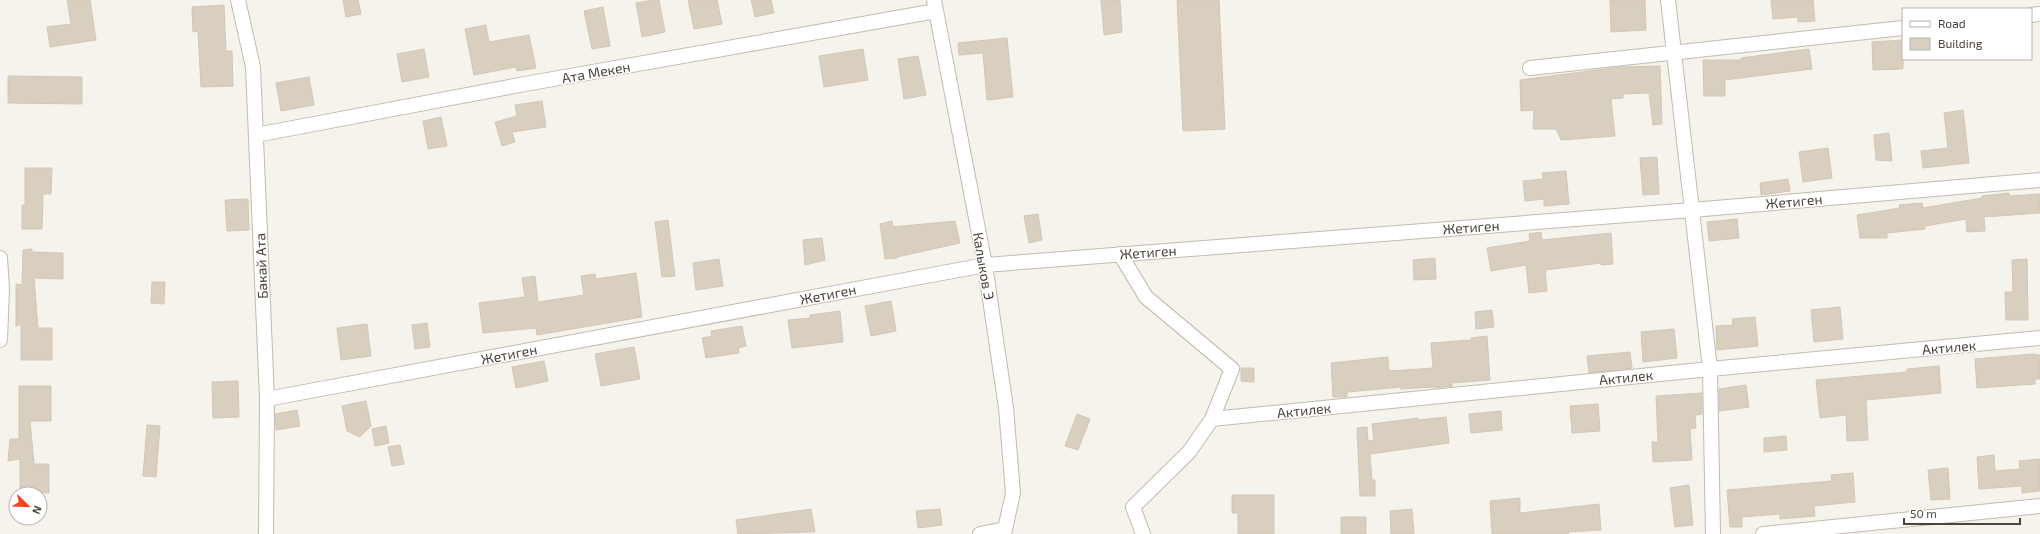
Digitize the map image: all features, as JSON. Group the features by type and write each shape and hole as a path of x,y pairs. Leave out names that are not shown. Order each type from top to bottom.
{"street":[{"name":"Бакай Ата","path":"238,0 253,67 267,399 266,534"},
{"path":"1668,0 1710,369 1713,534"},
{"name":"Ата Мекен","path":"256,135 935,5"},
{"name":"Калыков Э","path":"935,5 985,265 1008,424 1012,493 1004,532"},
{"path":"1530,68 1902,28"},
{"name":"Жетиген","path":"267,399 985,265 1692,210 2040,180"},
{"path":"1120,254 1146,297 1232,369 1212,419 1189,452 1133,508 1143,534"},
{"path":"0,258 2,289 0,340"},
{"name":"Актилек","path":"1212,419 1710,369 2040,338"},
{"path":"1763,534 2040,506"},
{"path":"980,534 1004,532"}],"building":[{"path":"67,0 90,0 96,40 50,47 47,27 71,24"},
{"path":"343,0 358,0 361,14 346,17"},
{"path":"659,0 665,32 642,37 636,3"},
{"path":"688,0 717,0 722,24 694,29"},
{"path":"751,0 771,0 774,13 755,17"},
{"path":"1101,0 1120,0 1122,32 1104,35"},
{"path":"1177,0 1219,0 1225,129 1183,131"},
{"path":"1610,0 1645,0 1646,30 1611,32"},
{"path":"1771,0 1813,0 1815,21 1798,22 1798,17 1773,19"},
{"path":"224,5 226,51 232,51 233,86 201,87 198,31 193,32 192,7"},
{"path":"603,7 610,46 592,49 584,11"},
{"path":"486,25 489,42 529,35 536,68 517,71 516,67 474,75 465,29"},
{"path":"1007,38 1013,97 987,100 983,53 959,55 958,43"},
{"path":"1902,40 1903,69 1873,70 1872,42"},
{"path":"424,49 429,77 402,82 397,54"},
{"path":"863,49 868,80 824,87 819,56"},
{"path":"1809,49 1812,69 1725,80 1725,96 1704,96 1703,60 1741,60 1741,58"},
{"path":"918,56 926,95 904,99 898,59"},
{"path":"1660,66 1662,124 1653,125 1649,93 1623,94 1623,98 1611,99 1615,136 1561,140 1556,129 1533,129 1534,110 1521,111 1520,80 1620,67"},
{"path":"8,76 82,77 82,104 8,103"},
{"path":"309,77 314,105 281,111 276,83"},
{"path":"542,101 546,127 512,132 515,142 502,146 495,122 517,116 515,105"},
{"path":"1963,110 1969,163 1923,168 1921,151 1948,148 1944,113"},
{"path":"441,117 447,146 428,149 423,121"},
{"path":"1889,133 1892,161 1876,160 1874,135"},
{"path":"1828,148 1832,178 1803,182 1799,152"},
{"path":"1657,157 1659,194 1643,195 1640,158"},
{"path":"25,168 52,168 51,194 43,194 42,229 22,229 22,205 25,205"},
{"path":"1566,171 1569,204 1544,206 1544,199 1525,201 1523,181 1543,179 1542,173"},
{"path":"1788,179 1790,191 1761,195 1760,183"},
{"path":"2009,193 2010,196 2040,194 2040,213 1984,217 1985,231 1967,232 1966,219 1925,226 1925,229 1887,233 1887,238 1860,238 1857,215 1900,208 1899,205 1922,203 1923,208 1982,198 1982,196"},
{"path":"248,199 249,230 227,231 225,200"},
{"path":"1038,214 1042,240 1029,243 1024,216"},
{"path":"1737,219 1739,238 1709,241 1707,222"},
{"path":"668,220 675,276 662,277 655,222"},
{"path":"892,221 893,227 955,221 960,243 897,258 885,259 880,224"},
{"path":"1541,232 1542,240 1611,233 1613,264 1601,265 1601,263 1545,270 1547,291 1529,293 1526,265 1491,271 1487,248 1530,241 1529,234"},
{"path":"822,238 825,260 805,265 803,240"},
{"path":"32,249 32,252 63,253 63,279 34,278 38,328 52,328 52,360 21,360 21,324 16,326 16,284 22,285 23,250"},
{"path":"1435,258 1436,279 1414,280 1413,260"},
{"path":"719,259 723,286 696,290 693,263"},
{"path":"2027,259 2028,320 2006,320 2005,292 2013,292 2012,260"},
{"path":"636,273 642,317 537,335 536,328 483,333 479,303 525,297 522,278 535,276 538,302 584,295 581,276 595,274 596,279"},
{"path":"152,282 165,282 164,304 151,303"},
{"path":"891,301 896,331 871,336 865,306"},
{"path":"1840,307 1843,339 1814,342 1811,310"},
{"path":"1492,310 1494,327 1476,329 1475,312"},
{"path":"840,311 843,342 792,348 788,320 810,318 810,315"},
{"path":"1755,317 1758,346 1717,350 1716,326 1733,325 1732,319"},
{"path":"427,323 430,347 415,349 412,325"},
{"path":"367,324 371,356 341,360 337,328"},
{"path":"742,326 746,346 738,348 739,353 706,358 702,338 712,336 711,331"},
{"path":"1674,329 1677,358 1643,362 1641,332"},
{"path":"1487,336 1490,380 1452,383 1452,386 1434,388 1401,389 1401,387 1347,392 1347,397 1333,397 1331,363 1388,357 1389,371 1433,368 1431,343 1471,340 1471,338"},
{"path":"634,347 640,379 601,386 595,354"},
{"path":"1630,352 1632,368 1589,373 1587,356"},
{"path":"2033,354 2040,355 2040,379 2035,379 2035,384 1977,388 1975,359"},
{"path":"544,361 548,381 516,388 512,367"},
{"path":"1939,366 1941,393 1866,400 1868,440 1847,441 1846,415 1820,418 1816,380 1907,372 1907,369"},
{"path":"1241,368 1254,368 1254,382 1241,381"},
{"path":"238,381 239,417 213,418 212,382"},
{"path":"1746,385 1749,407 1719,411 1719,389"},
{"path":"19,386 51,386 51,421 30,421 34,464 49,464 49,493 48,486 20,486 20,459 8,461 10,439 19,439"},
{"path":"1702,393 1702,414 1695,415 1696,428 1690,429 1692,460 1653,462 1652,442 1658,442 1656,396"},
{"path":"366,401 371,426 360,437 347,431 342,406"},
{"path":"1598,404 1600,431 1572,433 1570,406"},
{"path":"297,410 300,426 276,430 275,414"},
{"path":"1501,411 1502,430 1471,433 1469,414"},
{"path":"1077,414 1090,419 1078,450 1065,446"},
{"path":"1446,417 1449,443 1370,454 1372,480 1375,480 1375,496 1360,496 1357,428 1367,427 1368,441 1374,440 1372,424 1418,418 1418,420"},
{"path":"147,425 160,426 156,477 143,476"},
{"path":"386,426 389,443 375,446 372,429"},
{"path":"1786,436 1787,450 1764,452 1764,438"},
{"path":"400,445 404,464 392,466 388,447"},
{"path":"1994,455 1995,471 2020,469 2019,461 2040,459 2040,491 2022,493 2022,486 1979,489 1977,457"},
{"path":"1948,468 1950,499 1931,500 1928,470"},
{"path":"1853,473 1855,502 1814,506 1815,516 1780,519 1780,514 1742,517 1742,527 1730,527 1727,490 1832,481 1831,475"},
{"path":"1689,485 1693,525 1675,527 1670,488"},
{"path":"1232,495 1274,495 1274,534 1238,534 1238,513 1232,513"},
{"path":"1520,498 1520,513 1599,504 1601,530 1568,532 1569,534 1492,534 1490,501"},
{"path":"811,509 815,532 738,534 736,520"},
{"path":"940,509 942,525 918,528 916,511"},
{"path":"1412,509 1414,534 1391,534 1390,511"},
{"path":"1341,517 1366,517 1366,534 1341,534"}]}
